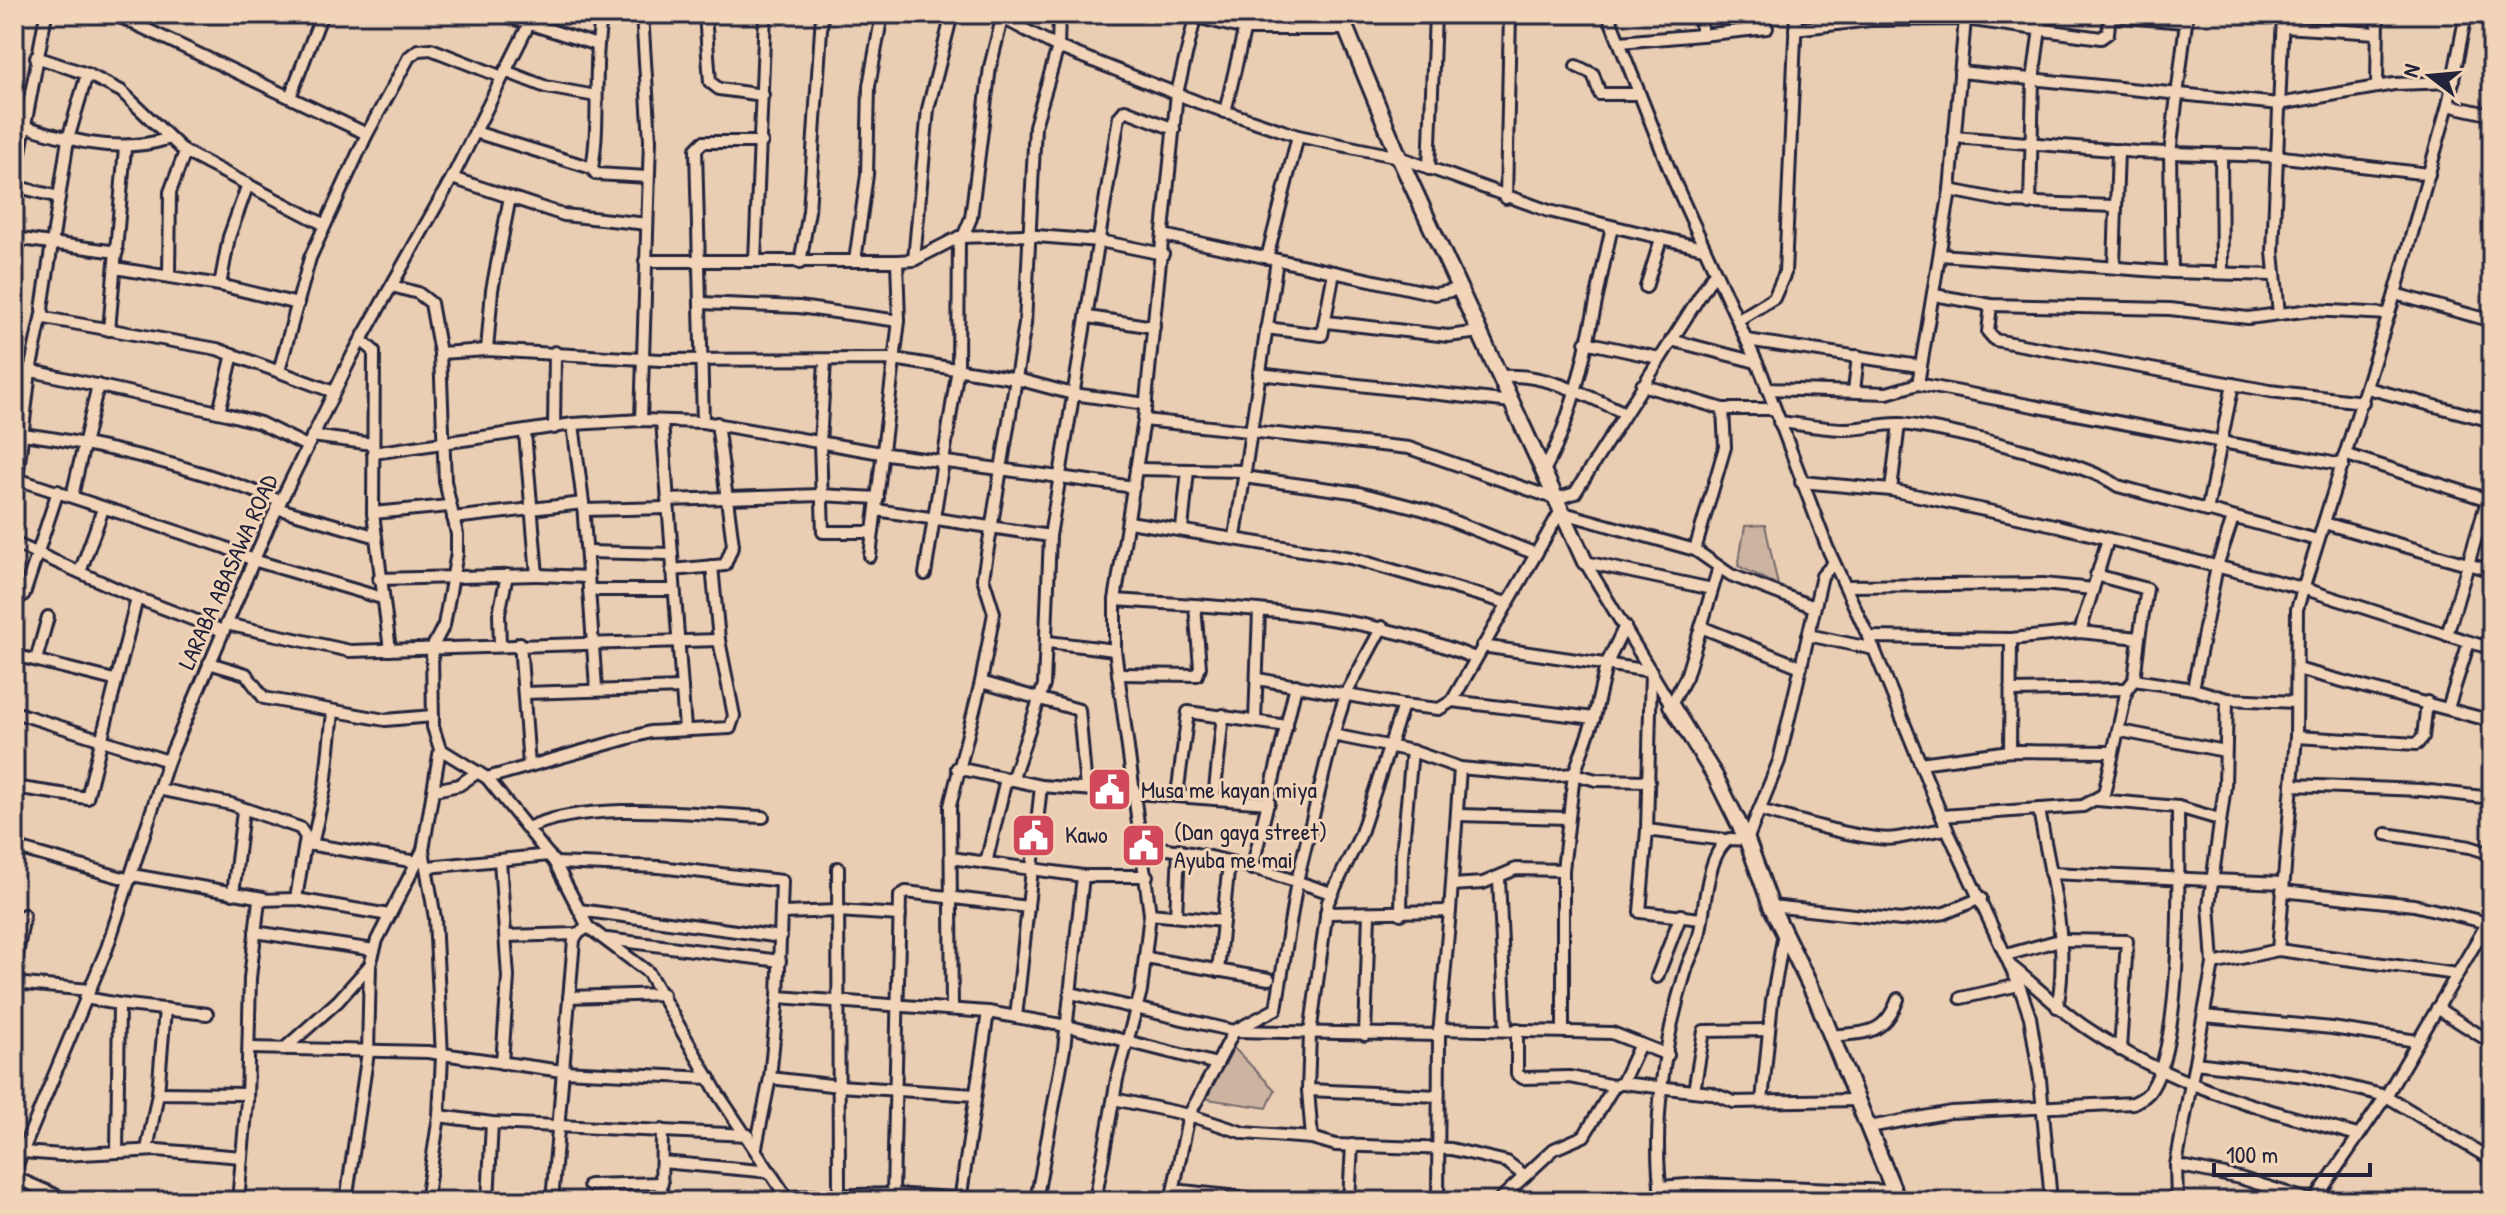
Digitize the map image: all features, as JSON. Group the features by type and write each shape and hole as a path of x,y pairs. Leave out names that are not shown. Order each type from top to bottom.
{"street":[{"path":"46,14 19,125 14,185 59,197"},
{"path":"114,14 367,134"},
{"path":"290,97 322,14"},
{"path":"499,14 531,19 597,45"},
{"path":"592,168 597,123 597,45 602,14"},
{"path":"641,420 650,140 642,14"},
{"path":"705,14 710,82 719,89 763,95"},
{"path":"755,261 765,14"},
{"path":"800,263 809,211 822,14"},
{"path":"855,261 867,175 869,86 882,14"},
{"path":"914,260 928,109 952,14"},
{"path":"952,1008 950,806 957,768 981,682 994,613 983,578 1025,324 1037,111 1058,47 1059,14"},
{"path":"1225,112 1248,14"},
{"path":"1340,14 1399,157 1545,469 1558,506 1585,562 1715,776 1747,840 1771,906 1831,1036 1896,1196 1846,1196 1786,1188 1700,1184 1660,1187"},
{"path":"1429,169 1435,14"},
{"path":"1506,198 1510,14"},
{"path":"1701,14 1701,35"},
{"path":"1738,320 1774,298 1785,273 1796,14"},
{"path":"2030,204 2034,142 2033,80 2042,14"},
{"path":"2279,314 2274,275 2275,156 2283,14"},
{"path":"2377,87 2378,14"},
{"path":"2278,950 2296,737 2297,609 2395,294 2448,105 2466,14"},
{"path":"1610,15 1638,94 1703,248 1747,340 1834,563 1874,649 1947,829 2019,985 2030,1017 2051,1201"},
{"path":"1795,29 1871,17 1965,19 2101,38 2108,33 2110,15 2187,18 2170,153 2172,272"},
{"path":"925,574 958,368 961,237 971,218 990,67 1000,16 1058,47 1225,112 1298,136 1399,157 1506,198 1703,248"},
{"path":"1095,1201 1146,958 1150,914 1115,650 1115,600 1146,404 1177,93 1196,16 1245,29 1346,29"},
{"name":"LARABA ABASAWA ROAD","path":"14,1171 131,877 168,761 253,560 334,392 452,178 531,19"},
{"path":"1918,384 1950,190 1965,19"},
{"path":"2283,27 2376,33"},
{"path":"1620,42 1767,28"},
{"path":"279,371 310,258 367,134 401,69 418,50 431,49 546,87 596,96"},
{"path":"36,57 87,74 121,91 167,139 185,152 325,225"},
{"path":"1576,66 1593,74 1600,94 1638,94"},
{"path":"1960,72 2279,104 2377,87 2453,82"},
{"path":"87,74 68,139 42,314 30,371 16,479 224,547 253,560 382,598"},
{"path":"2448,105 2492,115"},
{"path":"986,863 1009,780 1041,697 1048,642 1050,536 1120,113 1125,110 1174,129"},
{"path":"19,125 68,139 125,148 167,139"},
{"path":"475,132 592,168 596,174 648,177"},
{"path":"1235,537 1266,328 1272,259 1298,136"},
{"path":"1954,137 2118,150 2275,156 2429,174"},
{"path":"703,422 696,156 699,144 762,142"},
{"path":"109,330 125,148"},
{"path":"2114,267 2113,206 2118,150"},
{"path":"169,276 170,192 185,152"},
{"path":"2221,154 2222,272"},
{"path":"452,178 588,220 647,224"},
{"path":"220,285 229,237 248,184"},
{"path":"1950,190 2030,204 2113,206"},
{"path":"487,350 492,290 510,197"},
{"path":"1545,469 1558,444 1573,390 1612,227"},
{"path":"645,261 697,259 800,263 914,260 961,237 1030,235 1100,241 1163,254"},
{"path":"1163,235 1435,294 1461,289"},
{"path":"14,238 117,252"},
{"path":"1646,287 1661,239"},
{"path":"1940,255 2172,272 2274,275"},
{"path":"870,556 899,321 897,261"},
{"path":"115,268 220,285 298,304"},
{"path":"1266,328 1319,336 1327,322 1334,272"},
{"path":"1258,679 1403,705 1439,709 1452,701 1536,554 1558,506 1575,493 1715,272"},
{"path":"346,1201 368,1052 370,965 389,915 423,850 435,790 440,749 433,716 432,648 444,625 457,553 442,444 440,353 431,303 418,293 392,286"},
{"path":"2395,294 2492,320"},
{"path":"1934,295 1991,305 2170,309 2248,318 2311,310 2389,314"},
{"path":"701,303 799,307 899,321"},
{"path":"1991,305 1988,332 1995,340 2233,384 2363,402"},
{"path":"42,314 49,321 192,343 233,354 334,392"},
{"path":"1088,317 1154,327"},
{"path":"1327,322 1448,336 1480,332"},
{"path":"361,340 374,351 374,536 390,650"},
{"path":"1671,340 1756,362"},
{"path":"1747,340 1919,366"},
{"path":"1585,342 1659,358"},
{"path":"440,353 487,350 555,352 703,361 894,359 1017,379 1073,394 1146,404"},
{"path":"554,428 555,352"},
{"path":"219,412 233,354"},
{"path":"1854,391 1858,356"},
{"path":"825,361 820,443 823,532 873,532"},
{"path":"14,367 219,412 309,441 373,448 442,444 573,424 641,420 703,422 883,453 1134,487"},
{"path":"1259,374 1512,402"},
{"path":"1501,376 1532,376 1625,413"},
{"path":"1767,389 1899,392 1918,384 2223,443 2345,460 2490,500"},
{"path":"2207,511 2233,384"},
{"path":"72,496 98,385"},
{"path":"1642,385 1723,409 1774,409"},
{"path":"2367,388 2492,421"},
{"path":"1695,550 1725,447 1723,409"},
{"path":"1144,420 1409,448 1558,506 1695,550 1719,567 1814,607"},
{"path":"662,421 685,729"},
{"path":"1779,422 1845,429 1899,424 2063,463 2104,476 2118,486 2317,540"},
{"path":"672,570 725,565 731,556 733,545 717,423"},
{"path":"573,424 584,506 596,688"},
{"path":"1891,490 1899,424"},
{"path":"525,433 537,575"},
{"path":"23,434 86,442 162,460 278,505 374,536"},
{"path":"1136,469 1244,474 1359,493 1425,510 1536,554"},
{"path":"1182,529 1188,470"},
{"path":"1801,482 1891,490 2108,539 2302,588 2492,649"},
{"path":"2447,635 2490,500 2492,484"},
{"path":"14,603 24,594 58,491"},
{"path":"453,518 532,508 667,504 726,496 878,498"},
{"path":"373,513 449,506"},
{"path":"80,572 103,509"},
{"path":"876,510 1050,536"},
{"path":"2193,689 2217,566 2233,518"},
{"path":"1129,522 1351,558 1507,603"},
{"path":"2324,523 2492,571"},
{"path":"2080,632 2108,539"},
{"path":"14,543 137,598 225,628 350,651 520,643 719,640"},
{"path":"587,552 671,554"},
{"path":"1585,562 1712,589"},
{"path":"1747,840 1779,761 1823,572 1834,563"},
{"path":"435,790 483,775 529,766 608,741 685,729 727,729 733,723 719,640 712,566"},
{"path":"1671,705 1686,677 1719,567"},
{"path":"379,579 507,575 588,577"},
{"path":"500,644 499,614 507,575"},
{"path":"1942,816 2083,806 2097,800 2107,789 2112,752 2121,731 2131,685 2147,589 2096,575"},
{"path":"1846,586 2043,584 2093,589"},
{"path":"589,590 674,590"},
{"path":"14,787 84,800 104,738 114,680 137,598"},
{"path":"1115,600 1259,611 1382,627 1427,638 1475,658"},
{"path":"1118,674 1197,675 1200,667 1195,606"},
{"path":"1255,721 1259,611"},
{"path":"36,660 48,617"},
{"path":"1563,1031 1563,870 1574,774 1594,718 1606,665 1625,626"},
{"path":"1274,1201 1172,1195 1189,1115 1234,1031 1276,1009 1297,881 1333,735 1346,694 1382,627"},
{"path":"1701,627 1801,667"},
{"path":"1868,637 2011,639 2080,632 2139,638"},
{"path":"1808,635 1874,649"},
{"path":"2010,751 2011,639"},
{"path":"1048,642 1115,650"},
{"path":"2448,708 2469,642"},
{"path":"520,643 529,766"},
{"path":"1482,646 1651,671"},
{"path":"14,655 114,680"},
{"path":"209,663 246,674 264,698 385,720 433,716"},
{"path":"2297,669 2492,721"},
{"path":"1651,671 1647,830 1640,912 1701,919"},
{"path":"981,682 1079,710 1086,789"},
{"path":"1252,869 1296,685"},
{"path":"2011,691 2131,685 2193,689 2227,699 2296,702"},
{"path":"524,693 596,688 682,688"},
{"path":"2177,1201 2176,1165 2213,964 2211,879 2219,819 2227,699"},
{"path":"1452,701 1594,718"},
{"path":"2296,737 2417,744 2423,737 2427,702"},
{"path":"1312,1138 1308,1090 1310,1034 1326,913 1331,893 1360,836 1403,705"},
{"path":"1177,795 1186,715 1191,710 1287,726"},
{"path":"14,712 104,738 168,761"},
{"path":"296,899 325,787 333,712"},
{"path":"1214,799 1223,715"},
{"path":"2121,731 2225,751"},
{"path":"1333,735 1390,745 1460,768 1547,776 1574,774 1596,780 1649,781"},
{"path":"440,749 483,775 552,859 588,927 648,972 710,1078 787,1199 893,1194 994,1201"},
{"path":"1401,914 1412,751"},
{"path":"1920,763 2010,751 2112,752"},
{"path":"957,768 1041,786 1269,803"},
{"path":"1438,1201 1439,1032 1460,768"},
{"path":"2292,785 2421,790 2492,798"},
{"path":"1016,1017 1041,786"},
{"path":"158,789 231,804 243,811 300,828 309,844"},
{"path":"2097,800 2178,807 2219,819"},
{"path":"1869,1127 1934,1113 2133,1103 2151,1090 2161,1071 2171,1016 2178,879 2178,807"},
{"path":"2039,809 2060,940 2062,971 2057,1007"},
{"path":"1759,810 1873,836 1897,838 1911,833 1947,829"},
{"path":"233,894 243,811"},
{"path":"528,828 561,817 613,812 763,817"},
{"path":"1458,815 1568,818"},
{"path":"1647,830 1747,840"},
{"path":"2386,834 2470,847 2492,854"},
{"path":"1662,1201 1656,1146 1668,1055 1708,884 1726,840"},
{"path":"309,844 417,862"},
{"path":"1142,846 1179,849 1331,893"},
{"path":"14,847 131,877 389,915"},
{"path":"1176,916 1179,849"},
{"path":"423,850 435,918 442,1056 439,1116 426,1201"},
{"path":"951,858 1083,876 1147,876"},
{"path":"428,867 552,859 778,880 784,885 770,1078 756,1147"},
{"path":"500,860 508,977 502,1063"},
{"path":"1218,971 1229,862"},
{"path":"838,868 839,1197"},
{"path":"1452,885 1499,879 1516,869 1563,870"},
{"path":"2050,873 2211,879 2414,905 2490,919 2386,1096 2313,1201 2240,1178 2176,1165"},
{"path":"1036,1201 1067,1026 1083,876"},
{"path":"1499,879 1517,1074 1523,1078 1570,1077 1662,1090 1694,1091 1711,1093 1734,1102 1858,1100"},
{"path":"893,1194 902,893 1028,907"},
{"path":"238,1201 257,903 263,898"},
{"path":"1771,906 1901,920 1945,913 1981,898"},
{"path":"579,910 781,937"},
{"path":"783,913 838,911 900,915"},
{"path":"1326,913 1450,911"},
{"path":"1150,914 1223,921"},
{"path":"1365,1035 1369,914"},
{"path":"14,972 24,915"},
{"path":"1657,977 1681,915"},
{"path":"506,936 577,934 588,927"},
{"path":"255,932 374,950"},
{"path":"1762,1101 1784,933"},
{"path":"552,1201 577,934"},
{"path":"606,939 780,961"},
{"path":"2008,960 2060,940 2123,940 2129,945 2120,1050"},
{"path":"2213,964 2278,950 2457,974"},
{"path":"1146,958 1269,979"},
{"path":"2008,960 2057,1007 2120,1050 2161,1071 2218,1096 2358,1135"},
{"path":"284,1049 338,1001 370,965"},
{"path":"14,983 87,994 119,1004 207,1014"},
{"path":"1961,998 2019,985"},
{"path":"1071,993 1234,1031 1365,1035 1512,1029 1612,1033 1668,1055"},
{"path":"569,997 663,994"},
{"path":"778,997 838,1003 898,1003 988,1012 1067,1026 1217,1064"},
{"path":"1831,1036 1879,1028 1891,1018 1898,999"},
{"path":"117,1152 119,1004"},
{"path":"2437,1008 2492,1043"},
{"path":"147,1150 158,1093 165,1009"},
{"path":"960,1199 988,1012"},
{"path":"2204,1016 2332,1028 2417,1041"},
{"path":"1694,1091 1706,1029 1769,1030"},
{"path":"1498,1201 1554,1149 1584,1136 1640,1044"},
{"path":"250,1048 428,1052 562,1071 710,1078"},
{"path":"2195,1063 2305,1076 2386,1096 2492,1160"},
{"path":"770,1078 975,1095"},
{"path":"1308,1090 1438,1096"},
{"path":"158,1093 247,1094"},
{"path":"1114,1099 1189,1115 1244,1133 1312,1138 1336,1145 1438,1147 1507,1162 1525,1176"},
{"path":"439,1116 492,1123 748,1135"},
{"path":"488,1201 492,1123"},
{"path":"661,1201 662,1130"},
{"path":"1349,1201 1352,1145"},
{"path":"23,1152 62,1155 147,1150 242,1157"},
{"path":"662,1162 771,1172"},
{"path":"14,1171 59,1199 80,1201"},
{"path":"589,1185 662,1183"},
{"path":"1756,1201 1762,1187"},
{"path":"1784,1201 1786,1188"}],"shaded area":[{"path":"1765,525 1778,585 1738,566 1745,526"},
{"path":"1228,1042 1275,1090 1267,1108 1207,1099"}],"place":[{"name":"Musa me kayan miya","path":"1110,790"},
{"name":"Kawo","path":"1034,835"},
{"name":"(Dan gaya street) Ayuba me mai","path":"1143,846"}]}
